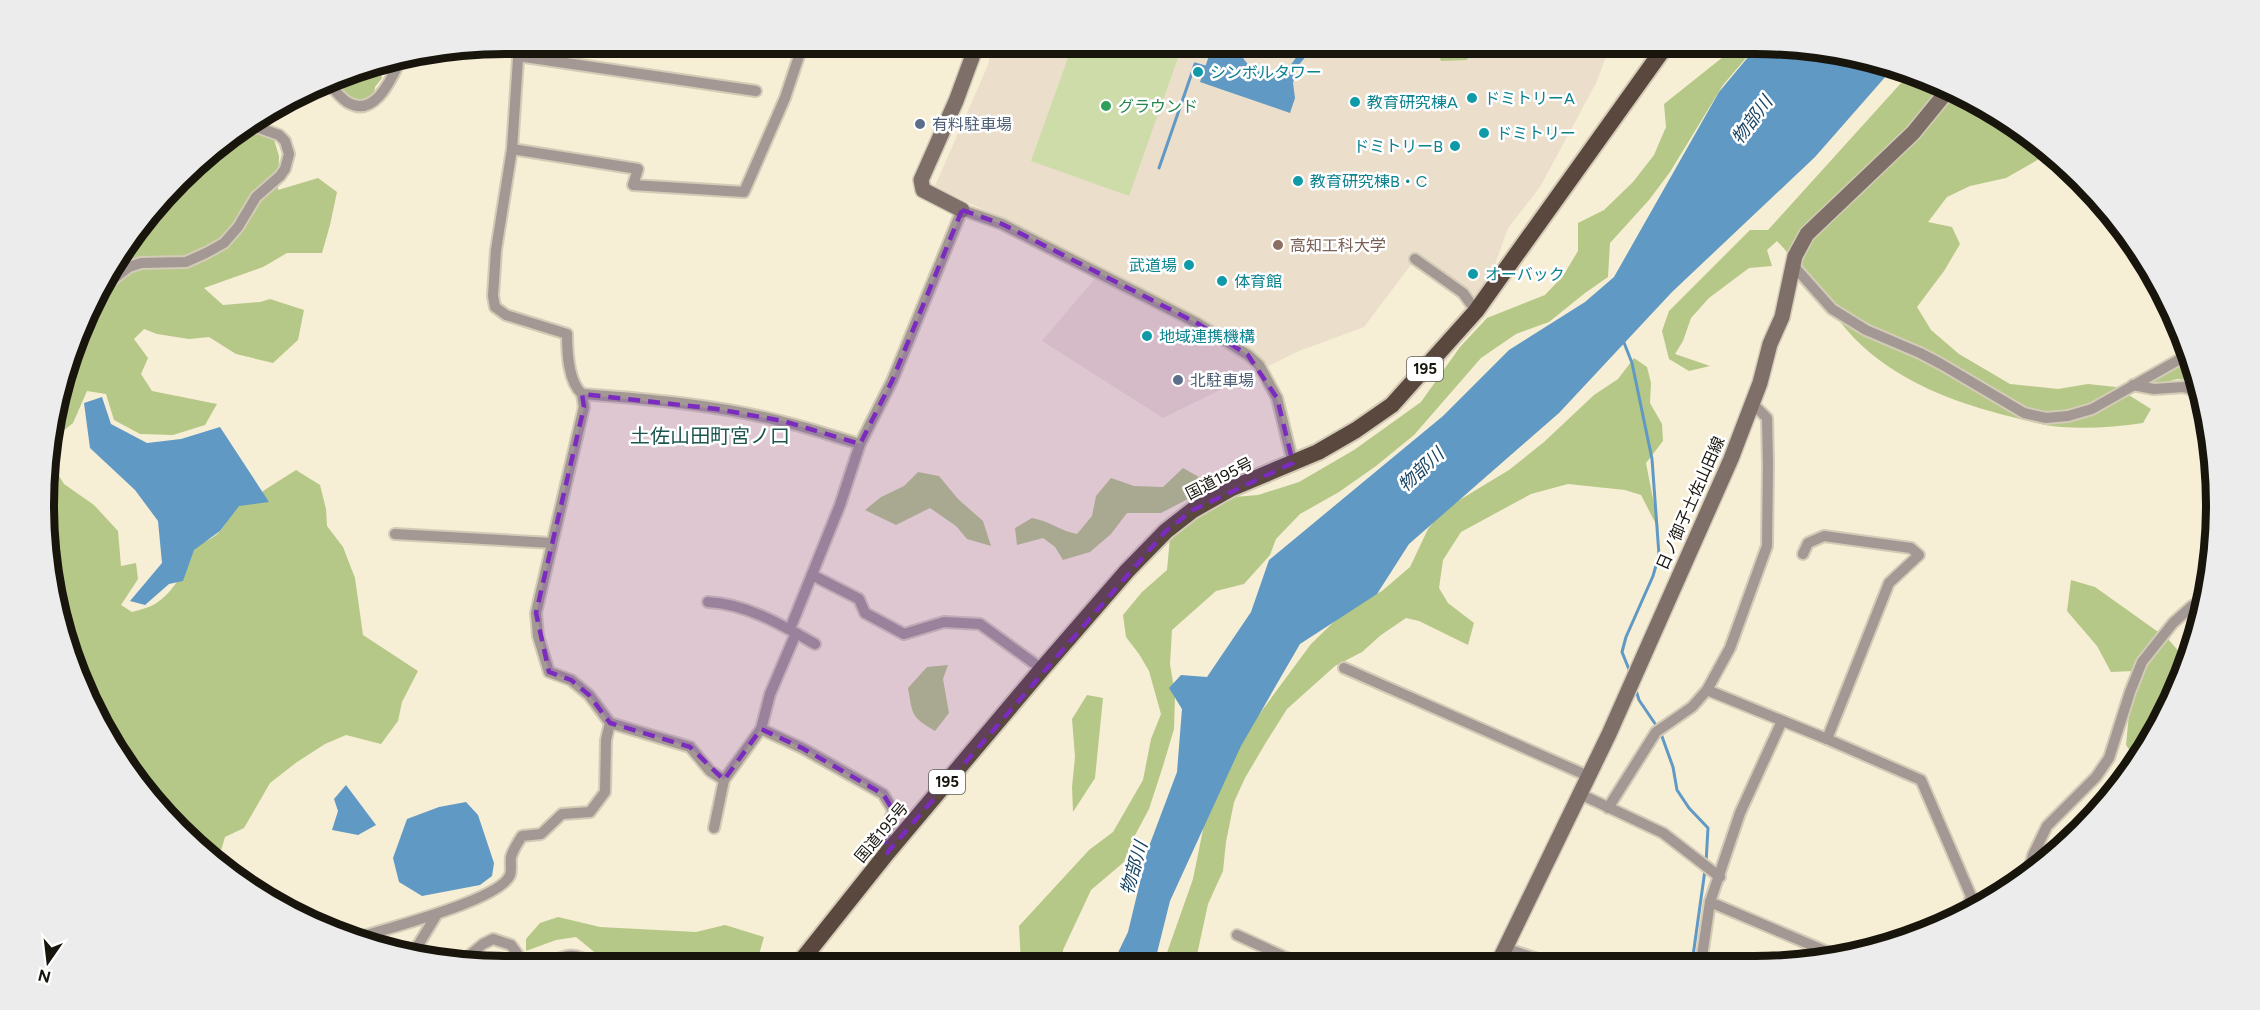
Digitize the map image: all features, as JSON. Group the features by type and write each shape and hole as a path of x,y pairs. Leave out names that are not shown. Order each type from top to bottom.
{"highway":[{"name":"国道195号","path":"805,956 887,853 1042,669 1127,571 1166,531 1193,510 1230,489 1318,452 1356,430 1392,405 1476,311 1660,54"}],"main road":[{"path":"962,210 923,190 921,180 956,101 973,54"},
{"name":"日ノ御子土佐山田線","path":"1501,956 1581,794 1587,776 1610,734 1731,459 1760,383 1770,344 1782,317 1790,289 1792,264 1807,234 1913,133 1943,96"}],"street":[{"path":"512,149 638,169 633,185 744,192 784,98 799,54"},
{"path":"724,780 710,771 690,747 610,723 589,695 571,680 549,672 538,636 536,613 584,407 582,394 578,390 567,360 567,334 506,315 495,307 493,296 496,250 512,149 518,56 756,91"},
{"path":"333,88 349,104 360,107 368,106 379,97 397,67"},
{"path":"116,277 129,267 141,263 186,262 224,243 238,227 256,197 285,169 289,154 285,141 279,135 258,128"},
{"path":"714,828 724,780 761,729 770,694 812,575 840,505 860,444 892,381 962,210 1002,224 1197,323 1248,355 1259,365 1277,398 1293,463"},
{"path":"1415,259 1463,293 1476,311"},
{"path":"1792,264 1832,309 1866,330 1920,352 2024,413 2046,418 2068,416 2091,409 2181,358"},
{"path":"2133,385 2154,389 2184,387 2191,389"},
{"path":"582,394 644,398 717,409 783,421 860,444"},
{"path":"1608,808 1656,732 1692,707 1707,690 1730,648 1767,546 1767,418 1752,403"},
{"path":"395,534 552,543"},
{"path":"1803,554 1808,543 1824,536 1911,548 1919,555 1889,583 1827,739"},
{"path":"812,575 859,599 865,613 904,634 944,622 980,624 1042,669"},
{"path":"708,602 727,603 793,631 815,644"},
{"path":"2031,862 2047,826 2096,777 2109,758 2142,662 2173,623 2195,605"},
{"path":"1344,668 1587,776"},
{"path":"1707,690 1921,780 1971,896 1970,901"},
{"path":"1702,956 1710,902 1740,813 1782,721"},
{"path":"369,935 437,914 487,895 501,887 510,875 512,855 522,836 541,834 562,814 590,812 605,792 606,740 610,723"},
{"path":"761,729 802,748 883,794 893,810 884,840 887,853"},
{"path":"1581,794 1663,833 1720,877"},
{"path":"1710,902 1824,950"},
{"path":"417,947 420,939 437,914"},
{"path":"1237,935 1283,956"},
{"path":"471,954 493,939 511,945 519,956"},
{"path":"1505,948 1528,956"}],"highlighted area":[{"path":"962,210 1002,224 1197,323 1248,355 1277,398 1293,463 1193,510 1166,531 887,853 884,840 893,810 883,794 802,748 761,729 724,780 690,747 610,723 589,695 571,680 549,672 536,613 584,407 582,394 717,409 783,421 860,444 892,381"}],"shaded area":[{"name":"高知工科大学","path":"991,54 1607,54 1596,83 1540,187 1508,228 1493,270 1476,302 1413,262 1364,327 1299,351 1163,418 1042,341 1103,269 935,186 988,65"}],"green space":[{"name":"グラウンド","path":"1069,54 1179,54 1129,196 1031,161"},
{"path":"1439,54 1473,54 1466,60 1441,61"},
{"path":"1727,54 1749,54 1723,85 1670,172 1649,200 1610,243 1608,277 1549,322 1516,334 1481,358 1414,435 1339,492 1300,514 1276,539 1270,555 1244,584 1216,591 1172,630 1170,664 1175,695 1174,729 1149,809 1124,862 1091,890 1063,950 1063,956 1021,956 1019,926 1089,850 1113,832 1143,780 1151,739 1161,714 1149,671 1126,637 1123,615 1142,592 1167,570 1170,538 1192,515 1222,498 1258,495 1299,482 1354,450 1421,402 1460,347 1487,318 1545,295 1563,276 1578,251 1578,223 1604,210 1633,182 1654,155 1666,127 1664,104"},
{"path":"381,71 382,78 375,87 373,105 340,102 328,90"},
{"path":"1904,80 1928,88 1981,114 2039,155 2039,159 2006,178 1970,186 1947,197 1928,222 1952,227 1960,244 1944,271 1917,307 1931,330 1959,354 2010,384 2058,389 2088,384 2116,387 2151,409 2143,423 2092,428 2049,426 1969,405 1927,388 1888,367 1854,338 1777,241 1767,250 1772,266 1749,268 1709,298 1691,318 1683,341 1675,354 1710,366 1689,371 1669,359 1662,331 1669,311 1750,230 1768,230"},
{"path":"256,129 271,130 279,156 278,190 318,178 337,192 322,253 287,253 263,267 204,288 223,305 270,299 304,310 298,340 273,363 236,354 209,337 189,339 157,334 144,329 134,339 148,358 141,374 152,391 217,404 205,425 173,435 140,434 114,420 106,394 87,391 73,423 60,434 69,388 88,332 130,254 166,208 208,166"},
{"path":"1634,358 1647,367 1651,383 1650,403 1662,424 1663,441 1646,463 1659,530 1641,495 1625,490 1568,484 1531,494 1461,532 1443,560 1439,588 1448,603 1474,623 1468,645 1419,621 1406,618 1381,635 1362,652 1335,666 1287,709 1245,778 1234,802 1223,871 1208,904 1197,956 1166,956 1193,879 1209,800 1252,724 1311,644 1343,613 1382,591 1410,567 1428,529 1443,510 1509,470 1544,442 1594,395 1618,379"},
{"path":"2184,366 2188,380 2177,379 2159,384 2151,381"},
{"path":"1183,468 1206,481 1188,499 1161,513 1127,513 1111,534 1090,552 1063,560 1055,547 1043,538 1017,545 1015,528 1032,518 1077,534 1092,516 1096,496 1111,478 1134,486 1163,487"},
{"path":"56,470 64,484 94,505 118,531 121,566 136,563 138,579 121,605 132,612 155,604 168,593 185,570 195,545 209,540 219,532 233,507 261,500 263,491 296,470 320,485 326,509 327,526 343,547 355,578 363,635 418,671 402,702 398,721 381,744 346,735 325,744 297,762 270,783 244,828 225,837 220,854 186,824 147,780 114,730 88,678 69,622 58,564 54,505"},
{"path":"918,472 939,476 958,499 983,521 991,546 967,539 956,526 930,508 896,525 865,510 881,497 904,486"},
{"path":"2071,580 2095,587 2168,639 2181,654 2172,678 2132,753 2126,745 2133,671 2111,672 2097,646 2067,611"},
{"path":"948,665 943,679 949,713 935,731 921,722 914,714 908,688 927,667"},
{"path":"1087,695 1103,698 1095,778 1073,812 1072,787 1075,757 1072,719"},
{"path":"558,917 600,927 696,932 725,925 764,937 759,956 599,956 576,937 556,940 526,951 526,939 540,923"}],"water":[{"path":"1210,54 1241,54 1254,69 1269,74 1285,70 1298,55 1303,57 1304,54 1308,54 1297,67 1293,83 1295,98 1290,113 1200,82"},
{"name":"物部川","path":"1751,54 1814,58 1888,74 1815,157 1672,292 1559,413 1409,544 1377,594 1300,644 1241,746 1170,901 1156,956 1116,956 1128,932 1148,849 1177,772 1182,709 1169,688 1181,675 1207,677 1251,612 1269,560 1443,416 1509,350 1585,302 1614,277 1719,92"},
{"path":"102,397 111,424 147,443 181,439 220,427 269,502 239,506 220,531 194,550 183,581 169,584 145,605 130,601 162,563 158,521 135,490 90,448 84,403"},
{"path":"346,785 376,825 358,835 332,830 338,811 334,799"},
{"path":"466,802 478,815 494,863 492,876 480,885 422,896 399,882 393,858 407,819 439,807"}],"waterway":[{"path":"1159,168 1195,64 1205,67"},
{"path":"1623,340 1632,363 1652,459 1659,555 1653,576 1626,637 1622,652 1630,672"},
{"path":"1635,687 1639,700 1660,731 1673,767 1677,790 1689,808 1708,828 1706,863"},
{"path":"1693,956 1705,870"}],"place":[{"name":"シンボルタワー","path":"1198,72"},
{"name":"ドミトリーA","path":"1472,98"},
{"name":"教育研究棟A","path":"1355,102"},
{"name":"グラウンド","path":"1106,106"},
{"name":"有料駐車場","path":"920,124"},
{"name":"ドミトリー","path":"1484,133"},
{"name":"ドミトリーB","path":"1455,146"},
{"name":"教育研究棟B・C","path":"1298,181"},
{"name":"高知工科大学","path":"1278,245"},
{"name":"武道場","path":"1189,265"},
{"name":"オーバック","path":"1473,274"},
{"name":"体育館","path":"1222,281"},
{"name":"地域連携機構","path":"1147,336"},
{"name":"北駐車場","path":"1178,380"}],"district":[{"name":"土佐山田町宮ノ口","path":"710,436"}]}
